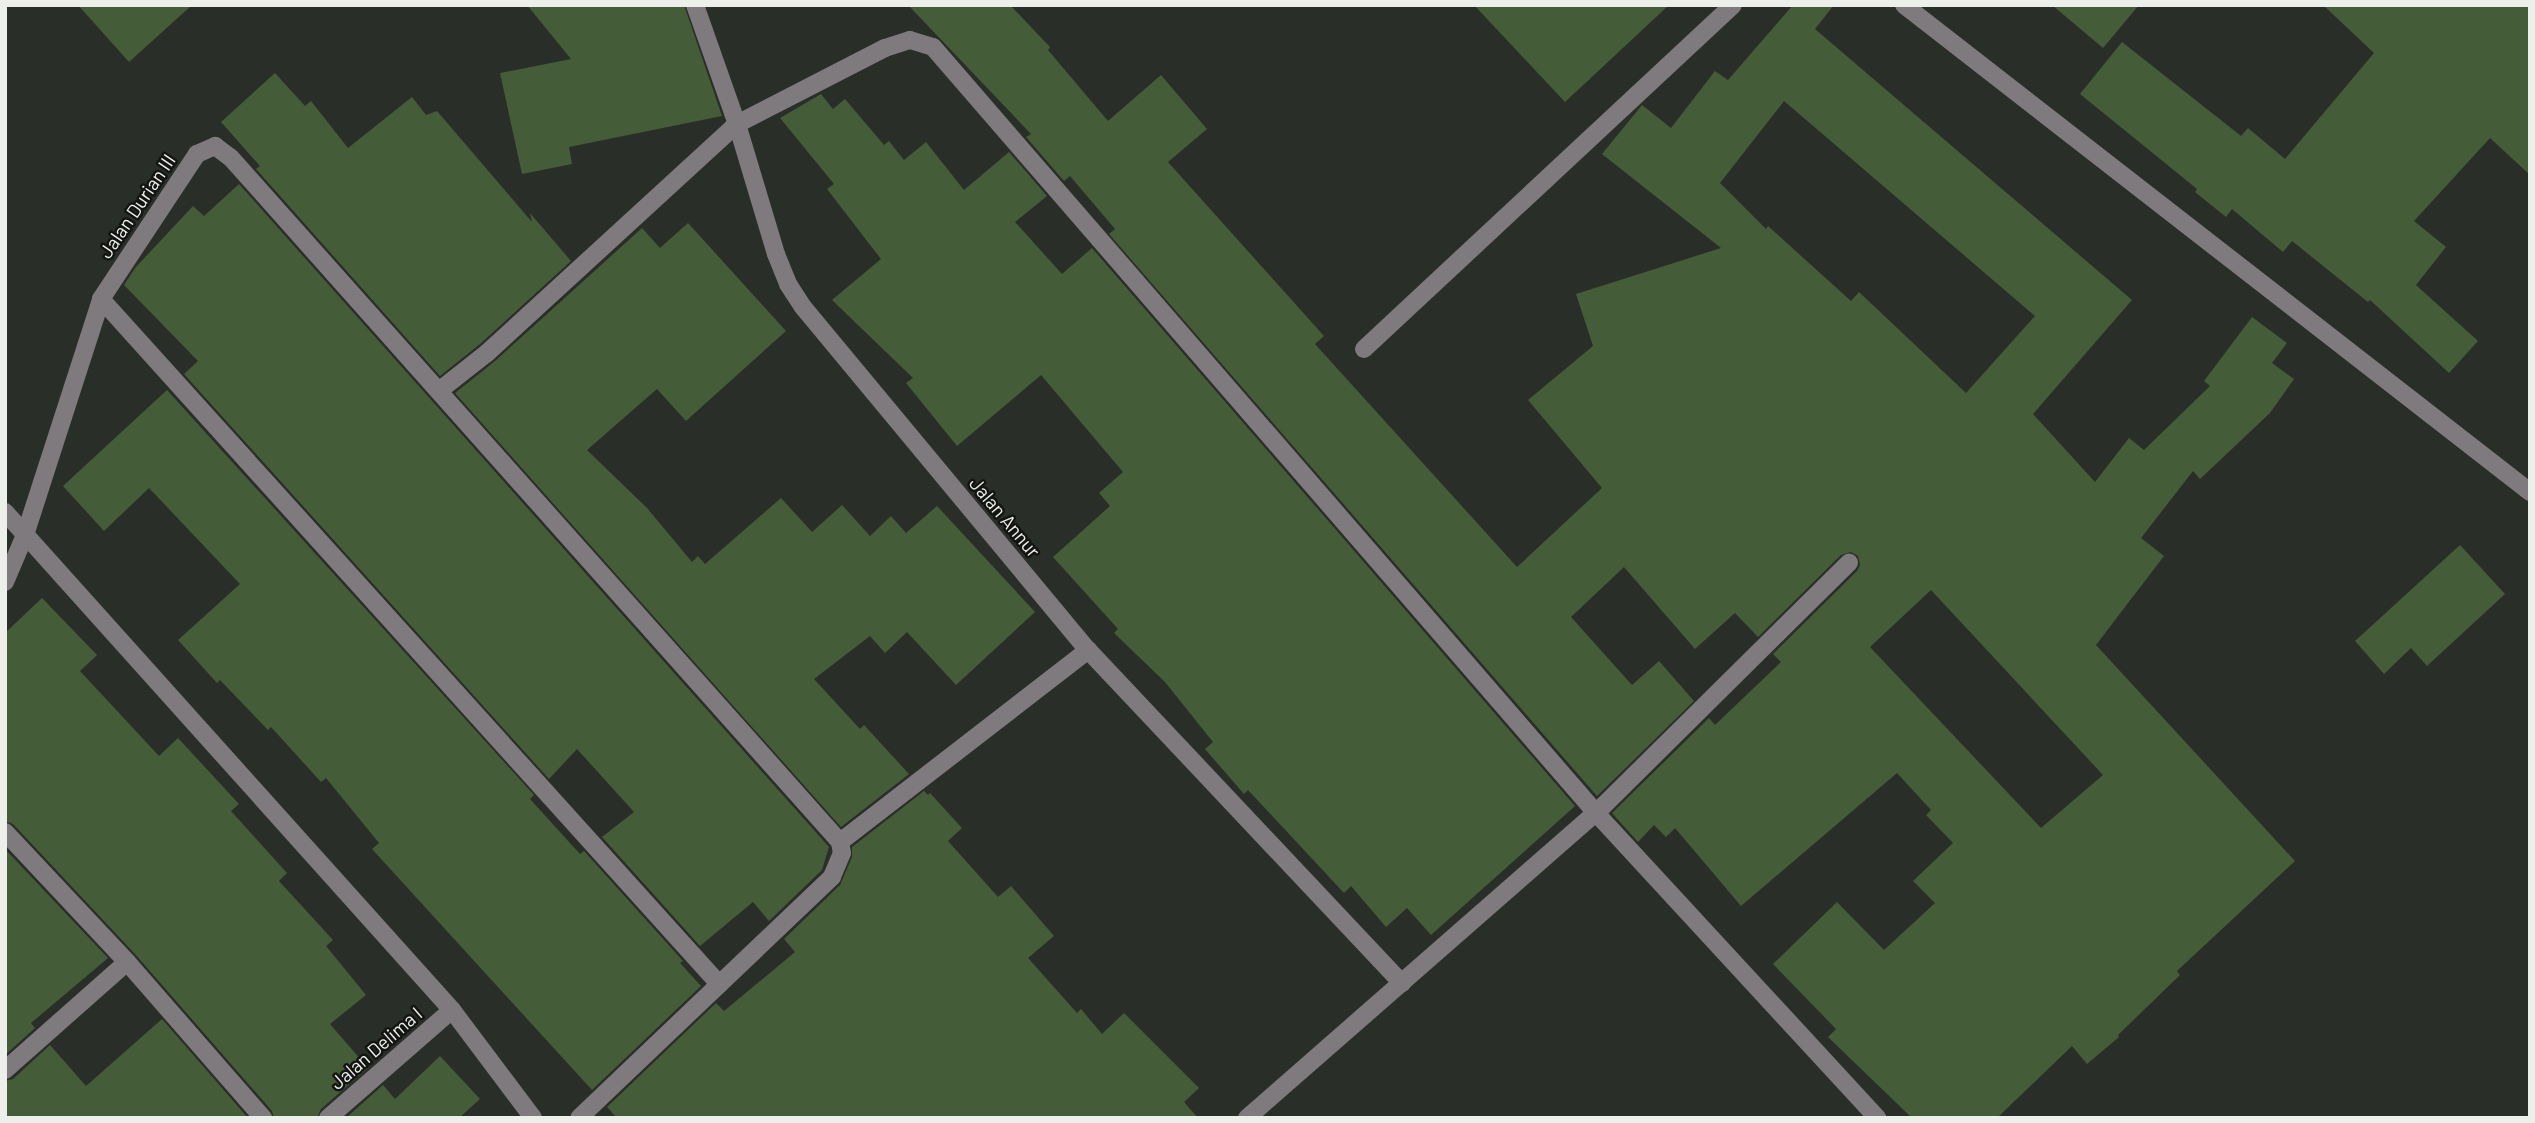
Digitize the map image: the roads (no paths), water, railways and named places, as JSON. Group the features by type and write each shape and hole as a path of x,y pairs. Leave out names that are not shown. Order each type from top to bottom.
{"street":[{"name":"Jalan Annur","path":"695,5 737,124 776,254 788,284 803,307 1088,650 1402,984"},
{"path":"1364,349 1733,5"},
{"path":"1904,5 2530,492"},
{"path":"579,1118 832,877 842,853 840,842 440,390 487,353 737,124 885,48 910,40 933,47 1596,813 1877,1118"},
{"name":"Jalan Durian III","path":"25,534 101,299 197,154 215,146 231,158 440,390"},
{"path":"101,299 719,984"},
{"path":"5,512 452,1010 533,1118"},
{"path":"5,582 25,534"},
{"path":"1248,1118 1596,813 1849,563"},
{"path":"840,842 1088,650"},
{"path":"5,832 127,962 263,1118"},
{"path":"5,1070 127,962"},
{"name":"Jalan Delima I","path":"328,1118 452,1010"}]}
